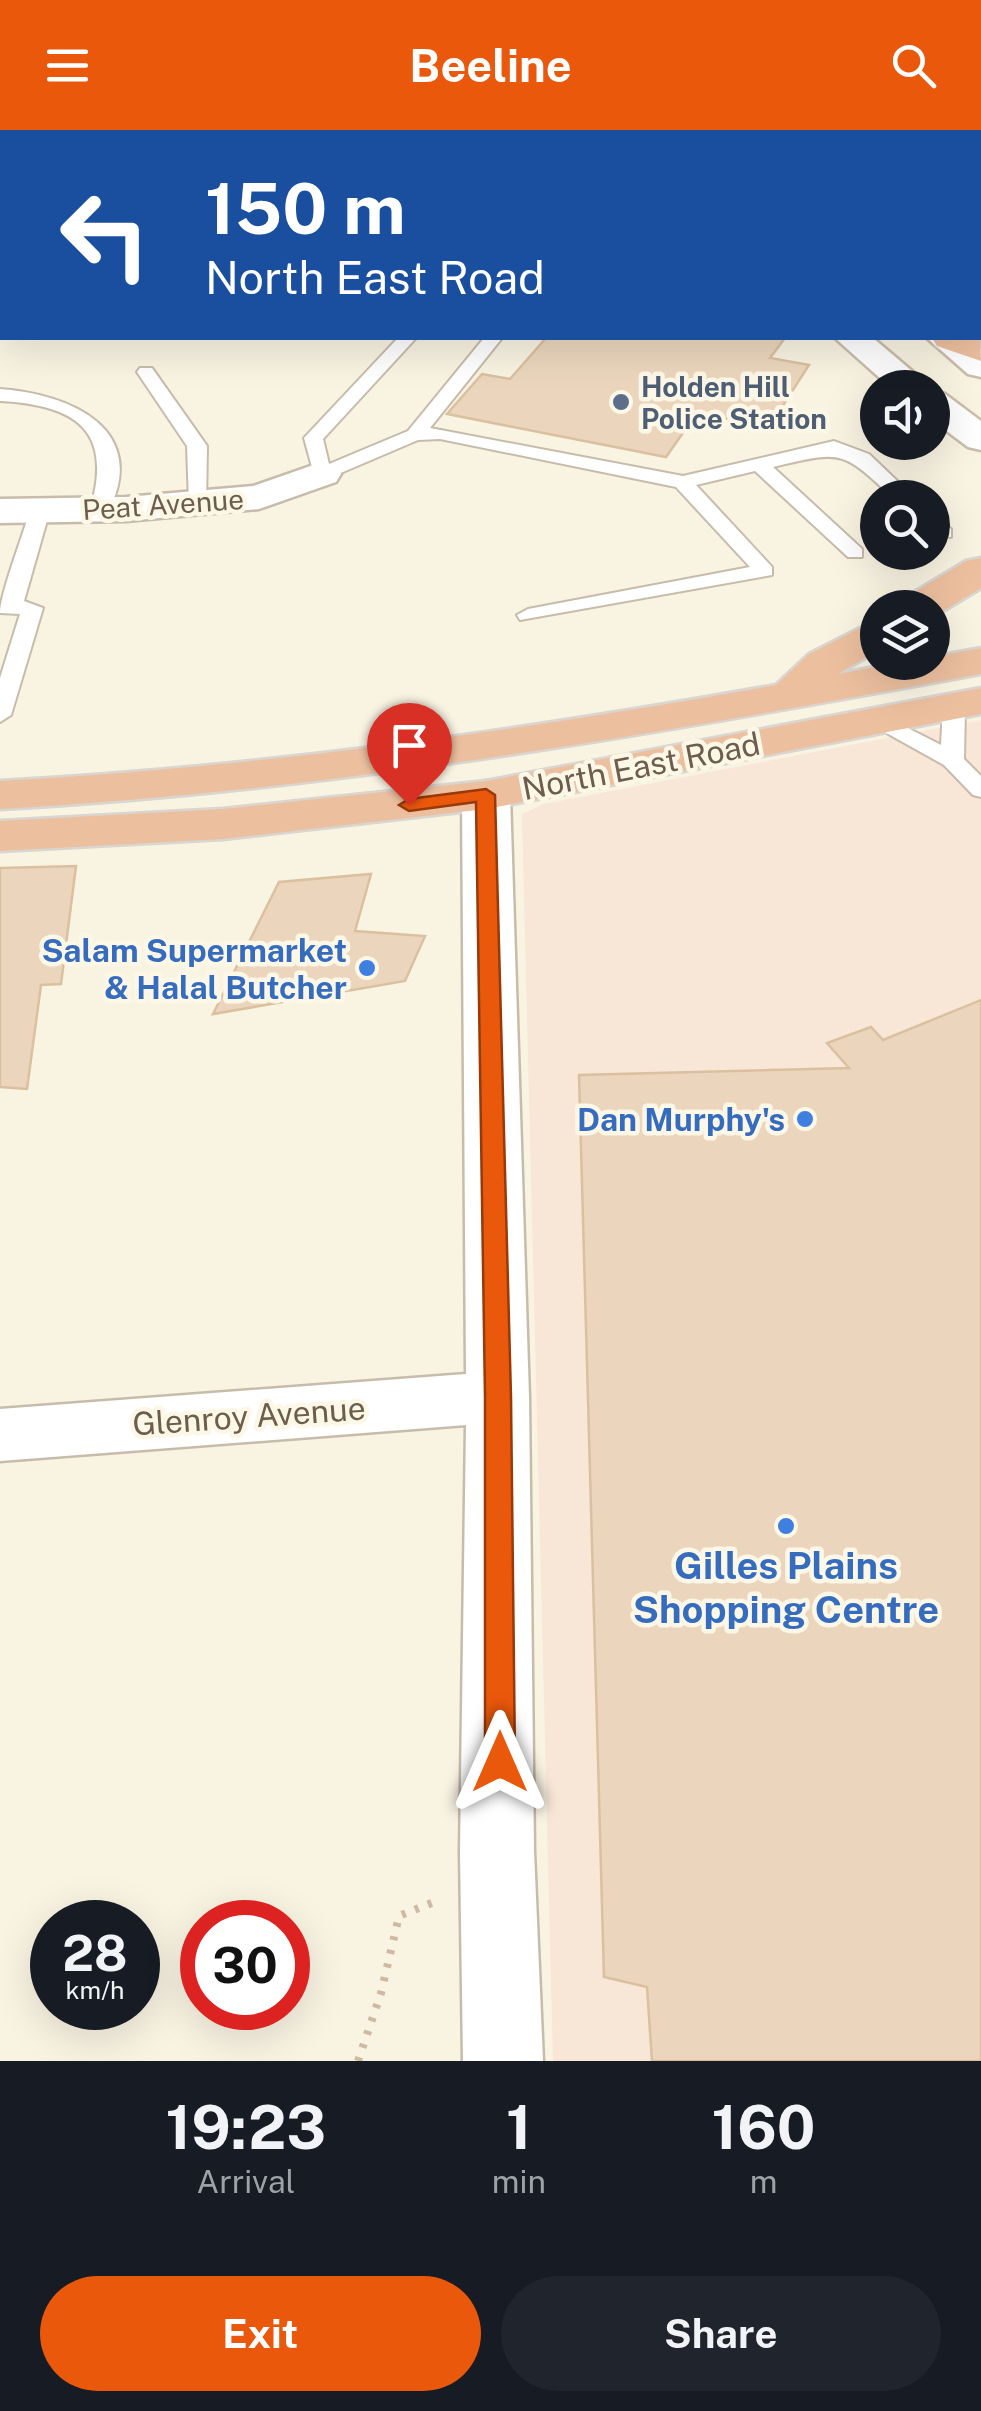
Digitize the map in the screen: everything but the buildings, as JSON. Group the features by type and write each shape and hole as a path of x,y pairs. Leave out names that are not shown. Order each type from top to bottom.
{"highway":[{"path":"953,340 981,350"},
{"path":"948,590 981,570"},
{"path":"787,696 824,663 860,642"},
{"name":"North East Road","path":"0,795 182,784 352,764 787,696 981,661"},
{"name":"North East Road","path":"0,836 224,824 486,795 967,704"},
{"path":"352,764 480,781 486,795"}],"street":[{"path":"854,340 892,370"},
{"path":"949,340 981,366"},
{"path":"950,416 981,439"},
{"name":"Peat Avenue","path":"0,511 100,510 258,497 322,474"},
{"path":"486,795 498,1397 498,1851 503,2061"},
{"name":"Glenroy Avenue","path":"0,1435 498,1397"}],"lane":[{"path":"405,340 313,438 322,474 415,434 440,434 683,482 834,446 862,458 886,480"},
{"path":"415,434 491,340"},
{"path":"146,372 197,446 199,503"},
{"path":"0,395 82,411 98,428 108,456 108,490 100,510"},
{"path":"758,464 856,552"},
{"path":"528,615 765,571 683,482"},
{"path":"0,716 32,608 5,607 28,563 40,510"},
{"path":"952,760 967,704"},
{"path":"876,721 952,760 981,790"}],"path":[{"path":"358,2061 382,1994 399,1916 434,1902 434,1882"}],"shaded area":[{"name":"Gilles Plains Shopping Centre","path":"981,720 981,2061 553,2061 522,814 544,804"}],"place":[{"name":"Holden Hill Police Station","path":"621,402"},
{"name":"Salam Supermarket & Halal Butcher","path":"367,968"},
{"name":"Dan Murphy's","path":"805,1119"},
{"name":"Gilles Plains Shopping Centre","path":"786,1526"}],"route":[{"path":"409,805 486,795 498,1397 500,1762"}]}
